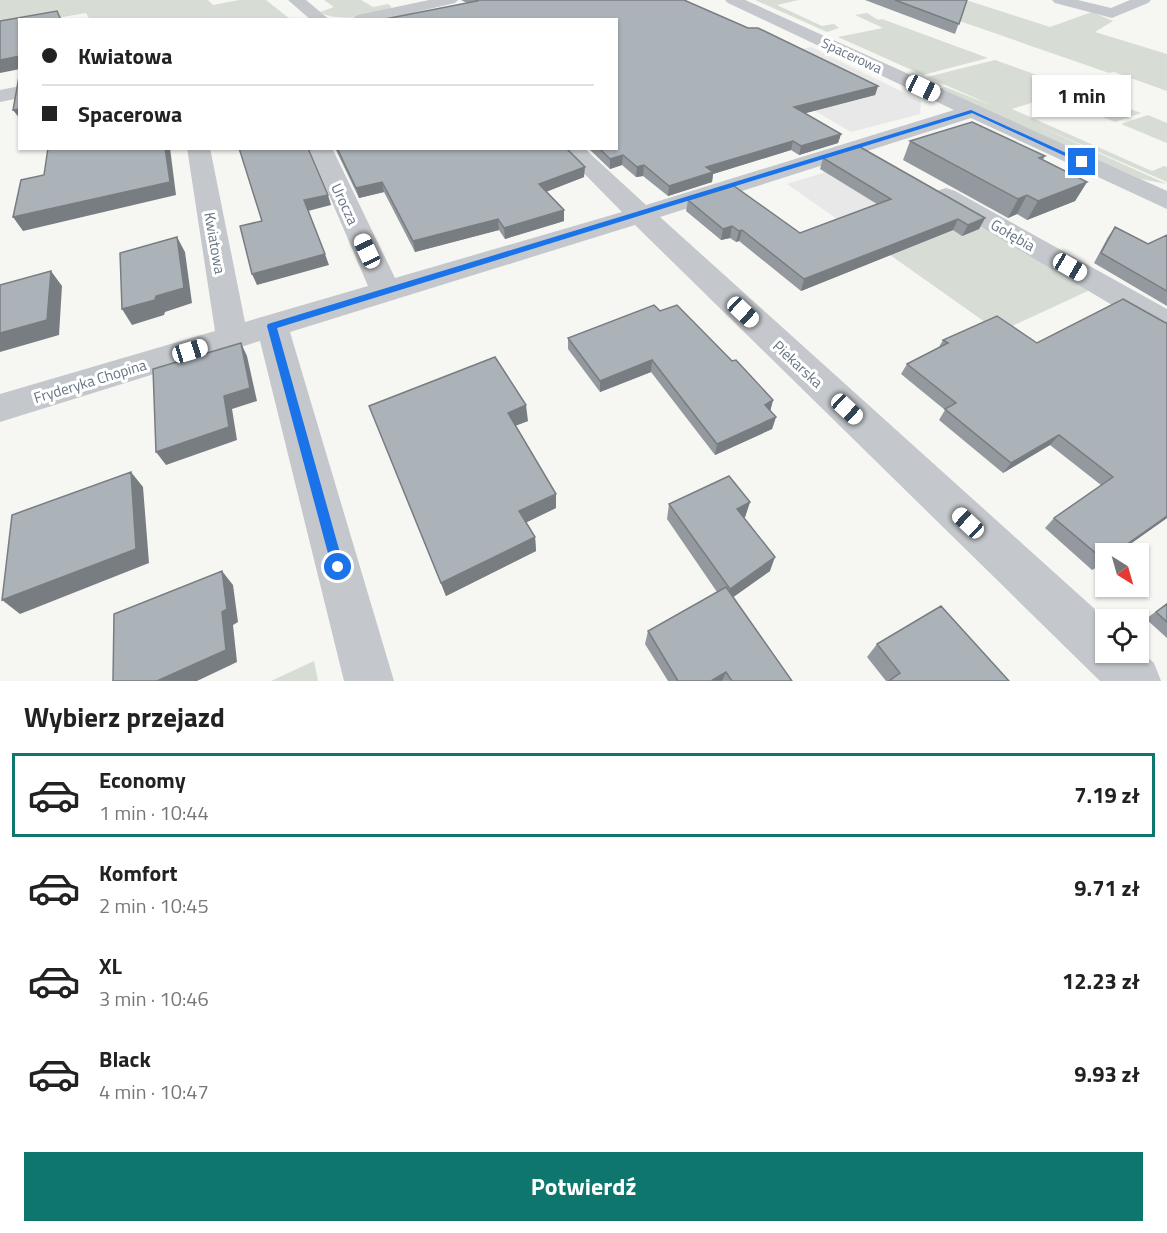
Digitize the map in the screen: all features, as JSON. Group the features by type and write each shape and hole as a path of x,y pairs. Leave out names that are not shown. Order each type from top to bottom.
{"street":[{"path":"296,0 319,18"},
{"path":"391,0 414,8 432,18"},
{"path":"367,18 450,0"},
{"name":"Spacerowa","path":"733,0 1167,201"},
{"path":"1060,0 1112,13 1143,0"},
{"path":"0,96 18,92"},
{"name":"Fryderyka Chopina","path":"0,408 640,215 973,111"},
{"path":"858,146 885,162"},
{"name":"Kwiatowa","path":"198,150 232,338"},
{"name":"Urocza","path":"321,150 386,292"},
{"name":"Piekarska","path":"572,150 1095,642"},
{"name":"Gołębia","path":"926,185 1167,323"},
{"path":"272,326 369,681"},
{"name":"Piekarska","path":"1117,663 1136,681"}],"shaded area":[{"path":"0,0 208,0 213,5 239,0 266,0 289,18 89,18 86,13 57,18 18,18 18,21 0,28"},
{"path":"324,0 361,0 373,7 388,4 392,7 367,16 335,17 320,12 334,7"},
{"path":"755,0 799,0 777,5 822,26 834,24 839,28 827,32"},
{"path":"899,0 966,0 1050,27 1092,12 1113,21 1095,32 1167,54 1167,91 1114,72 1109,73"},
{"path":"867,13 878,20 882,19 988,58 923,75 838,37 883,28 855,15"},
{"path":"811,47 921,101 920,114 851,132 734,64"},
{"path":"995,60 1141,113 1115,122 1053,96 1012,109 1152,171 1167,167 1167,182 927,77"},
{"path":"945,87 1001,109 1167,184 1141,179 938,89"},
{"path":"1148,115 1167,123 1167,143 1121,124"},
{"path":"865,160 958,214 847,226 787,184"},
{"path":"958,214 1090,290 999,332 876,245"},
{"path":"314,661 318,681 271,681"}],"building":[{"path":"475,0 684,0 748,28 758,28 878,86 794,107 841,134 801,146 793,141 706,167 713,172 669,186 644,165 637,167 623,155 610,159 601,150 618,150 618,18 390,18 477,1"},
{"path":"895,0 967,0 959,24"},
{"path":"57,11 60,18 18,18 18,56 0,60 0,21"},
{"path":"18,82 18,109 13,110"},
{"path":"972,122 1045,156 1039,158 1087,182 1038,201 1027,195 1018,199 910,141"},
{"path":"860,147 985,218 968,225 958,219 804,279 742,230 739,231 732,226 723,229 688,200 734,186 800,233 891,199 823,158"},
{"path":"48,150 165,150 170,182 13,217 21,180 44,175"},
{"path":"240,150 309,150 328,195 304,200 325,254 252,274 240,226 262,221"},
{"path":"338,150 568,150 585,167 539,184 564,210 504,228 498,219 413,241 382,182 356,188"},
{"path":"1115,227 1148,244 1167,235 1167,291 1101,253"},
{"path":"177,237 184,288 156,296 155,300 122,309 120,253"},
{"path":"51,271 47,320 0,333 0,285"},
{"path":"1123,299 1167,323 1167,516 1129,543 1095,543 1095,552 1054,518 1113,477 1059,435 1011,463 945,409 956,403 907,364 948,343 943,340 997,316 1037,343"},
{"path":"654,305 660,311 677,305 732,361 736,360 773,400 765,405 776,417 717,444 652,360 600,381 568,338"},
{"path":"241,343 250,388 224,396 229,427 156,452 153,369"},
{"path":"495,357 526,405 508,413 556,494 519,511 535,537 441,583 369,406"},
{"path":"131,472 136,549 2,600 12,515"},
{"path":"729,476 750,502 737,509 775,557 730,589 669,504"},
{"path":"222,571 227,609 222,612 226,650 157,681 113,681 114,614"},
{"path":"726,587 792,681 732,681 726,672 711,681 678,681 648,631"},
{"path":"1167,604 1167,622 1156,612"},
{"path":"941,606 1009,681 889,681 900,673 877,644"}],"route":[{"path":"338,567 272,326 973,111 1082,162"}]}
